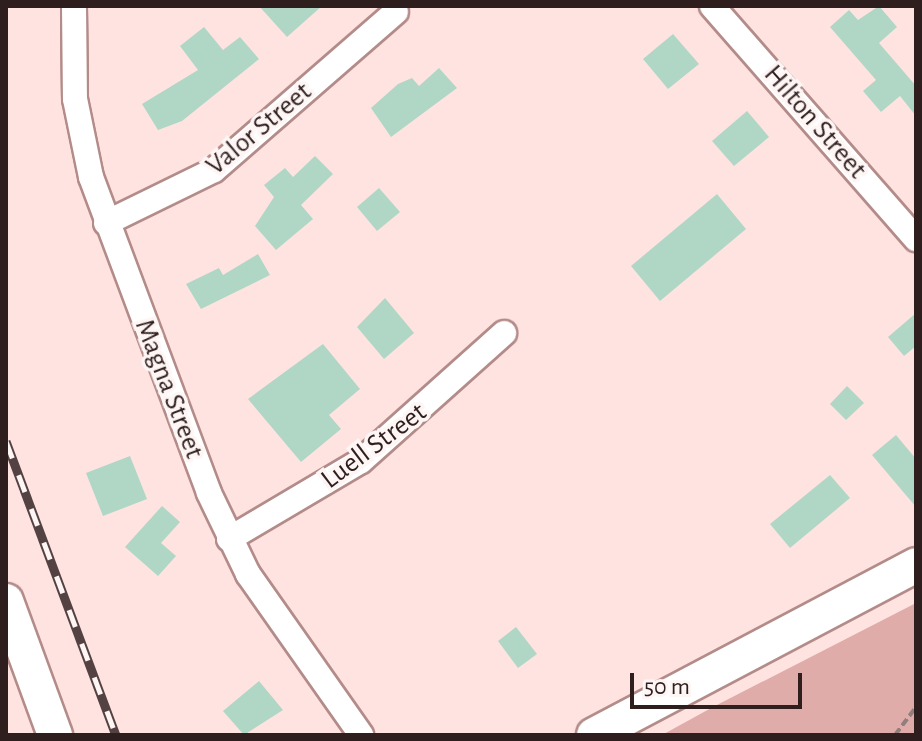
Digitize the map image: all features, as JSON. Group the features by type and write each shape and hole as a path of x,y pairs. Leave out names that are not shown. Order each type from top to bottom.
{"street":[{"name":"Magna Street","path":"74,6 75,99 106,223 229,539 304,662 361,735"},
{"name":"Hilton Street","path":"712,6 916,239"},
{"name":"Valor Street","path":"106,223 214,170 396,12"},
{"name":"Luell Street","path":"229,539 361,461 504,333"},
{"path":"594,735 916,565"},
{"path":"6,601 55,735"}],"path":[{"path":"895,735 916,707"}],"shaded area":[{"path":"916,603 916,735 662,735 713,707"}],"building":[{"path":"259,6 322,6 287,37"},
{"path":"879,6 897,27 879,43 916,86 916,116 900,96 881,112 863,91 876,80 830,27 849,10 858,20"},
{"path":"204,27 223,50 240,37 259,59 182,121 158,130 142,104 198,70 180,46"},
{"path":"673,34 699,64 668,89 643,59"},
{"path":"439,68 457,88 391,137 371,108 398,84 412,78 419,86"},
{"path":"747,111 769,137 734,166 712,141"},
{"path":"315,156 333,174 301,205 313,219 276,250 255,226 274,197 264,185 285,168 293,177"},
{"path":"379,188 400,212 377,231 357,207"},
{"path":"717,194 746,229 660,301 631,266"},
{"path":"258,254 270,275 201,309 186,284 219,268 223,275"},
{"path":"385,298 414,333 384,359 357,327"},
{"path":"916,313 916,346 904,356 888,337"},
{"path":"323,344 360,389 329,415 341,429 301,462 248,399"},
{"path":"847,386 864,403 846,420 830,404"},
{"path":"896,435 916,459 916,507 872,455"},
{"path":"130,456 147,499 103,516 86,473"},
{"path":"830,475 850,498 790,548 770,524"},
{"path":"162,506 180,522 161,543 176,556 158,576 125,547"},
{"path":"516,627 537,654 518,668 498,641"},
{"path":"259,681 283,710 244,735 223,711"}],"railway":[{"path":"6,441 116,735"}]}
